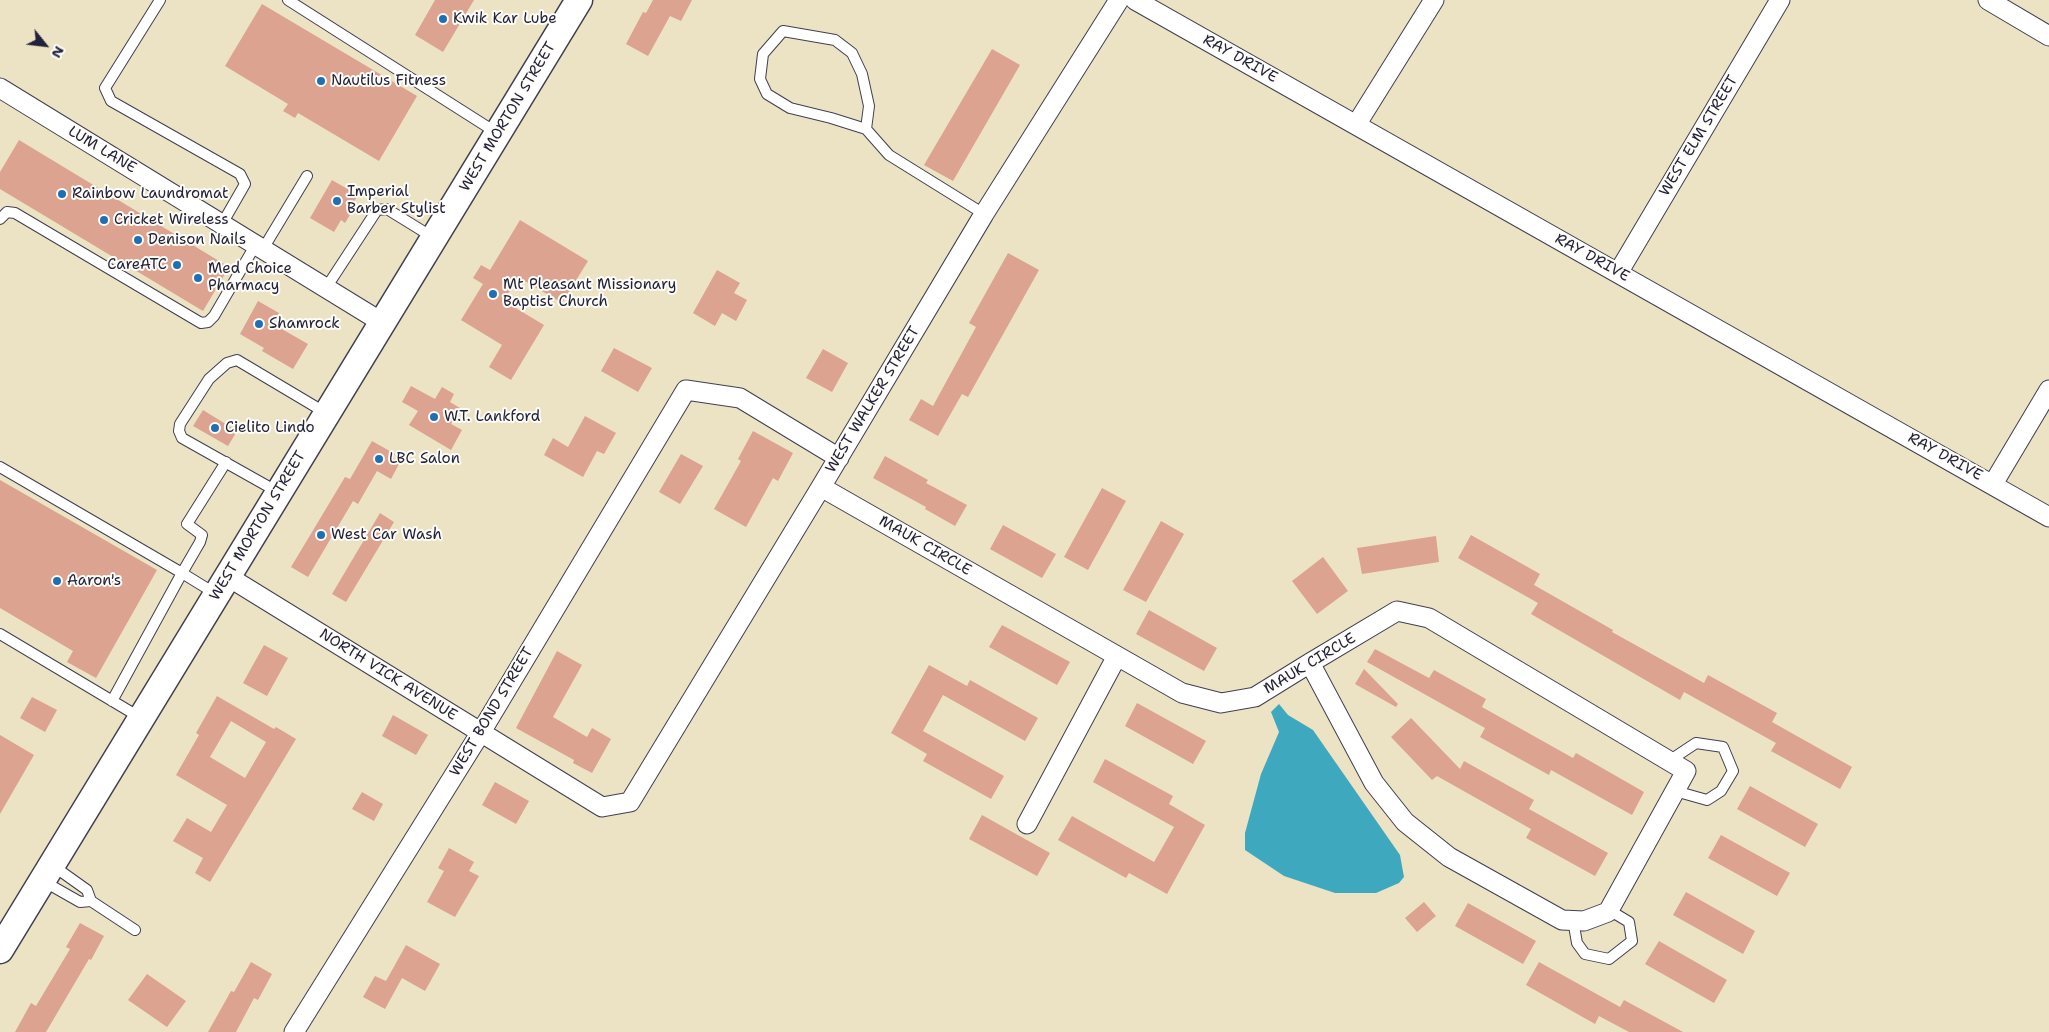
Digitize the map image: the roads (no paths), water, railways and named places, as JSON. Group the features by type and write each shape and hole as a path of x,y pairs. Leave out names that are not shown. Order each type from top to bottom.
{"main road":[{"name":"WEST MORTON STREET","path":"0,950 579,0"}],"street":[{"name":"WEST WALKER STREET","path":"630,802 839,458 984,214 1118,0"},
{"name":"RAY DRIVE","path":"1135,0 2049,517"},
{"path":"1356,125 1434,0"},
{"name":"WEST ELM STREET","path":"1618,273 1780,0"},
{"path":"1988,0 2049,36"},
{"name":"LUM LANE","path":"0,88 383,323"},
{"name":"WEST BOND STREET","path":"294,1032 481,732 686,390 740,398 839,458"},
{"path":"1993,484 2049,390"},
{"name":"MAUK CIRCLE","path":"821,487 1182,693 1221,703 1255,697 1397,611 1430,618 1686,771 1675,791"},
{"name":"NORTH VICK AVENUE","path":"222,585 481,732 602,807 630,802"},
{"path":"1027,824 1117,656"},
{"path":"1310,663 1374,782 1405,822 1449,857 1562,920 1584,921 1609,910 1675,791"}],"lane":[{"path":"160,0 105,88 111,101 240,174 245,184 222,224"},
{"path":"288,0 498,134"},
{"path":"866,129 870,106 862,74 852,53 834,40 783,32 762,54 760,78 768,94 790,108 866,129 889,155 984,214"},
{"path":"0,219 8,212 15,213 201,324 208,322 214,316 307,176"},
{"path":"326,288 377,210 387,209 434,238"},
{"path":"278,492 182,438 179,431 180,424 209,378 227,363 237,360 327,414"},
{"path":"112,701 200,542 202,535 187,524 226,462"},
{"path":"0,467 182,573 222,585"},
{"path":"0,634 141,718"},
{"path":"1669,761 1696,743 1723,747 1733,771 1721,791 1707,800 1675,791"},
{"path":"47,873 80,902 91,901"},
{"path":"47,873 87,890 91,901 135,930"},
{"path":"1573,920 1577,943 1585,954 1609,959 1632,941 1629,922 1609,910"}],"water":[{"path":"1279,704 1288,715 1313,730 1400,855 1404,877 1399,883 1376,893 1335,893 1284,876 1245,850 1245,833 1261,774 1279,732 1271,712"}],"place":[{"name":"Kwik Kar Lube","path":"443,19"},
{"name":"Nautilus Fitness","path":"321,81"},
{"name":"Rainbow Laundromat","path":"62,194"},
{"name":"Imperial Barber Stylist","path":"337,201"},
{"name":"Cricket Wireless","path":"104,220"},
{"name":"Denison Nails","path":"138,240"},
{"name":"CareATC","path":"177,265"},
{"name":"Med Choice Pharmacy","path":"198,278"},
{"name":"Mt Pleasant Missionary Baptist Church","path":"493,294"},
{"name":"Shamrock","path":"259,324"},
{"name":"W.T. Lankford","path":"434,417"},
{"name":"Cielito Lindo","path":"215,428"},
{"name":"LBC Salon","path":"379,459"},
{"name":"West Car Wash","path":"321,535"},
{"name":"Aaron's","path":"57,581"}]}
